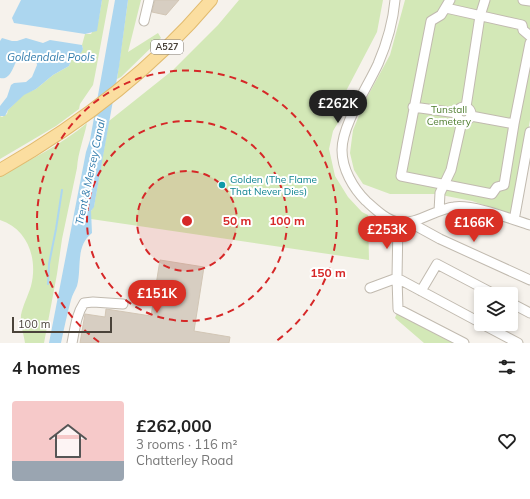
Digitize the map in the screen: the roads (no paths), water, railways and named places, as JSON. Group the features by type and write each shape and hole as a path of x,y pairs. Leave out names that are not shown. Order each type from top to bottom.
{"main road":[{"name":"A527","path":"0,170 29,153 83,117 119,90 186,28 211,0"}],"street":[{"path":"144,21 148,0"},
{"path":"395,0 388,38 378,64 349,123 343,140 343,162 347,174 357,192 375,209 386,217 398,222 410,222 438,210 466,206 530,224"},
{"path":"466,107 480,16 484,0"},
{"path":"523,0 530,2"},
{"path":"530,36 523,30 522,25 480,16 448,4 437,18 431,21 413,107 401,176 492,194 497,187 504,185 530,43"},
{"path":"413,107 459,117 467,121 471,116 470,110 466,107"},
{"path":"438,210 440,193 451,170 461,108 466,107"},
{"path":"471,116 514,124"},
{"path":"515,215 526,183 530,132"},
{"path":"398,222 398,309 464,343"},
{"path":"410,222 440,239 530,280"},
{"path":"421,291 437,264 481,287"},
{"path":"370,288 397,278 474,320"},
{"path":"72,343 79,310 84,303 93,302 123,304"},
{"path":"518,307 530,313"},
{"path":"495,331 518,343"}],"water":[{"name":"Goldendale Pools","path":"21,0 102,0 97,31 85,34 14,23 12,18"},
{"name":"Trent & Mersey Canal","path":"115,0 128,0 119,67 94,207 91,211 92,233 83,244 81,251 77,286 71,298 61,343 49,343 86,152 90,140"},
{"name":"Goldendale Pools","path":"2,38 17,41 26,38 43,43 50,40 82,45 83,49 81,53 72,58 69,66 53,75 36,89 24,95 8,110 5,116 0,116 0,106 7,97 11,85 14,83 26,82 32,77 37,65 36,60 28,53 19,58 7,77 0,78 0,41"}],"waterway":[{"path":"48,284 49,264 62,190"}],"place":[{"name":"Golden (The Flame That Never Dies)","path":"222,185"}],"park label":[{"name":"Tunstall Cemetery","path":"449,114"}]}
